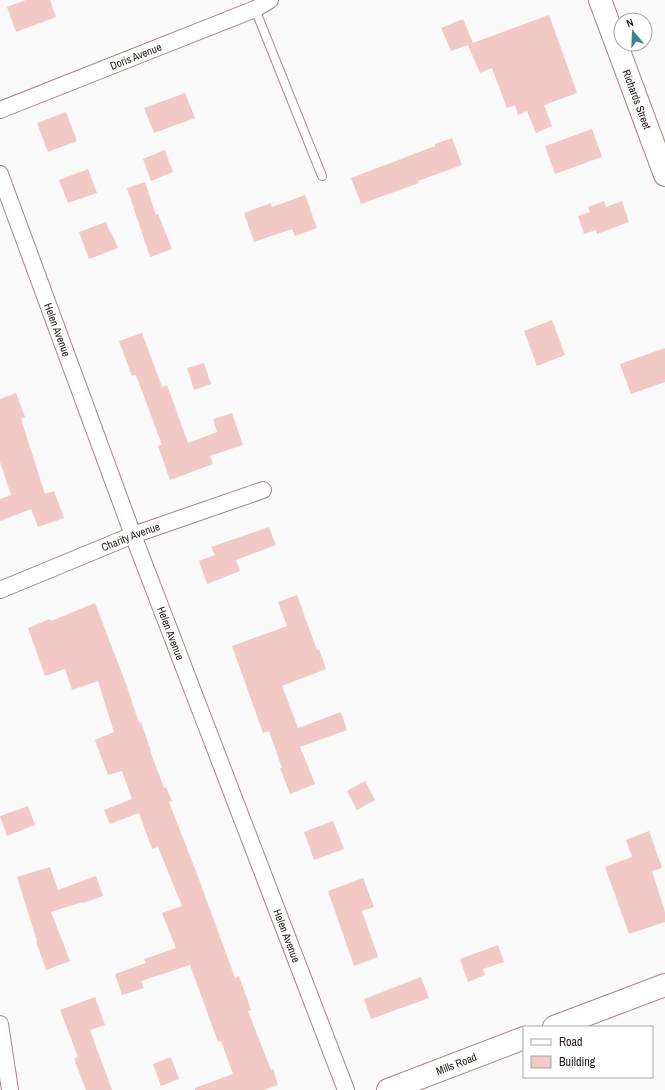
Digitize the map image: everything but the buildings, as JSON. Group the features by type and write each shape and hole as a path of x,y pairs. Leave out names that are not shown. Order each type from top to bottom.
{"street":[{"name":"Doris Avenue","path":"0,110 255,9 270,0"},
{"name":"Richards Street","path":"600,0 665,175"},
{"name":"Helen Avenue","path":"0,174 133,535 346,1090"},
{"name":"Charity Avenue","path":"0,590 133,535 263,490"},
{"path":"557,1026 665,985"},
{"path":"0,1024 10,1090"},
{"name":"Mills Road","path":"388,1090 523,1038"}],"lane":[{"path":"255,9 322,176"}]}
